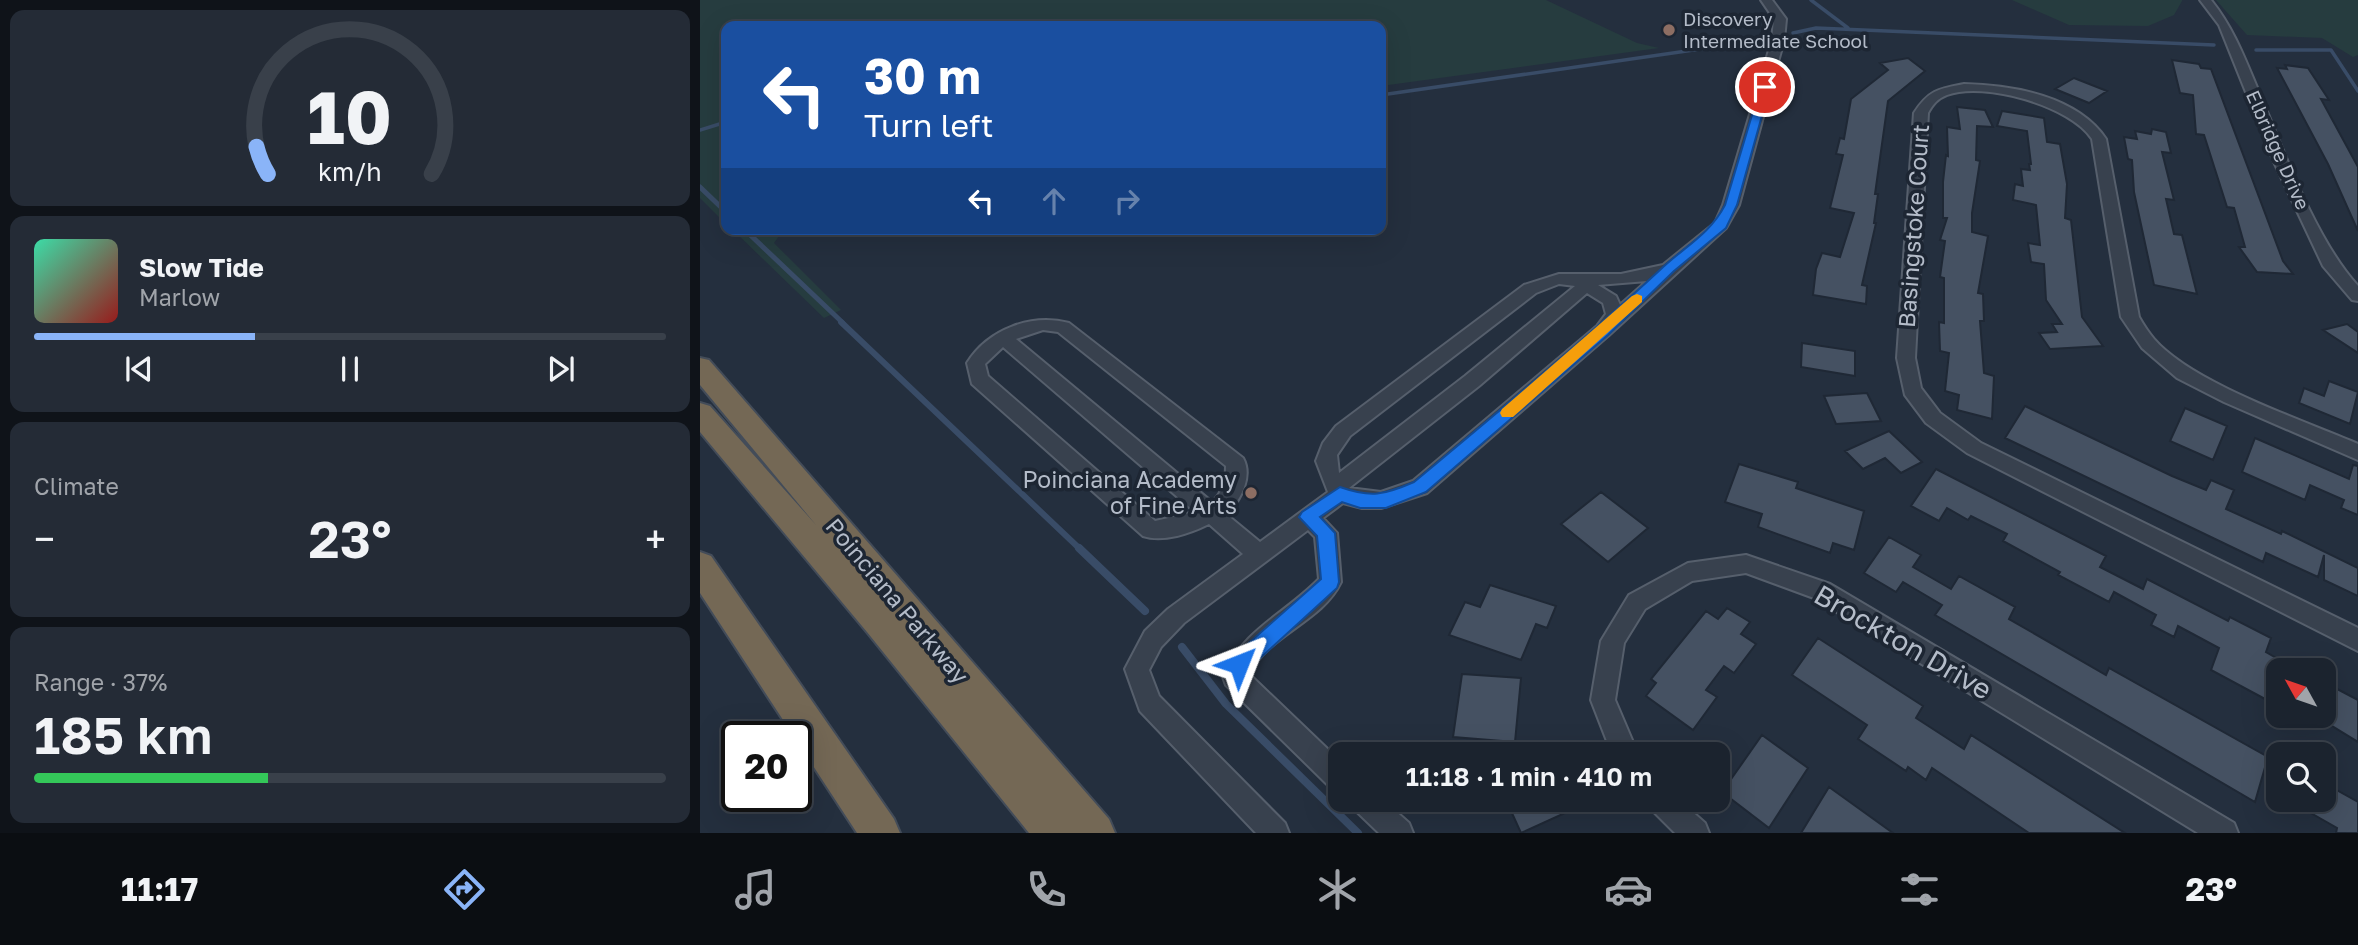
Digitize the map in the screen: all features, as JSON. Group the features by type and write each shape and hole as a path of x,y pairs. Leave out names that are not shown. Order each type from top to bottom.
{"highway":[{"name":"Poinciana Parkway","path":"700,367 1095,833"},
{"name":"Poinciana Parkway","path":"700,413 879,621 1055,833"},
{"path":"700,566 880,833"}],"street":[{"path":"1603,331 1669,268 1721,225 1731,205 1778,40 1780,19 1766,0"},
{"name":"Elbridge Drive","path":"2205,0 2224,24 2281,162 2331,266 2358,296"},
{"name":"Basingstoke Court","path":"2358,452 2231,397 2185,373 2148,344 2130,317 2099,139 2089,124 2071,112 2019,94 1969,89 1947,92 1931,99 1921,113 1906,358 1912,390 1933,418 1974,448 2358,640"},
{"path":"1275,833 1149,703 1137,669 1153,639 1177,616 1308,517 1472,381 1580,281 1650,276 1669,268"},
{"path":"1580,281 1610,300 1615,314 1603,331"},
{"path":"1043,324 1063,327 1236,463 1238,476 1230,496 1214,514 1172,529 1151,530 979,379 976,363 990,345 1004,338 1024,327 1043,324"},
{"path":"1004,338 1259,554"},
{"path":"1308,517 1326,533 1330,582 1256,646 1239,664 1235,677 1328,767"},
{"name":"Brockton Drive","path":"1620,742 1603,700 1613,641 1637,602 1688,572 1746,564 1822,591 2224,833"},
{"path":"1376,812 1399,833"},
{"path":"1673,812 1695,833"}],"lane":[{"path":"1580,281 1550,278 1530,289 1343,431 1326,451 1325,470 1338,491 1360,501 1386,501 1420,487 1603,331"}],"green space":[{"path":"700,0 1546,0 1637,43 1659,48 1386,85 1386,21 721,21 721,219 700,198"},
{"path":"2012,0 2182,1 2174,15 2148,26 2069,25"},
{"path":"2216,0 2358,0 2358,55 2353,57 2322,38 2247,35"},
{"path":"738,235 782,235 774,243 841,310 824,318"}],"building":[{"path":"1908,58 1925,71 1888,101 1875,194 1878,194 1876,223 1862,285 1867,286 1866,304 1813,295 1816,269 1822,253 1840,257 1854,213 1830,208 1843,155 1836,154 1840,138 1844,139 1851,99 1888,70 1880,63"},
{"path":"2172,60 2199,64 2201,68 2211,69 2283,261 2293,274 2257,272 2239,247 2245,247 2234,208 2227,207 2204,135 2196,134 2193,95 2180,93"},
{"path":"2285,65 2308,68 2329,100 2321,99 2358,167 2358,231 2328,164 2277,68 2287,69"},
{"path":"2074,78 2107,91 2089,103 2055,89"},
{"path":"1957,107 1985,110 1993,127 1977,126 1976,160 1980,161 1972,213 1972,232 1988,236 1978,293 1983,294 1984,321 1980,321 1984,373 1994,376 1992,419 1957,410 1959,395 1945,391 1949,353 1940,351 1939,322 1944,323 1944,278 1940,277 1945,241 1940,240 1947,218 1943,218 1943,182 1946,155 1948,156 1947,127 1960,129"},
{"path":"2002,111 2044,118 2047,142 2060,144 2067,184 2065,218 2071,220 2082,317 2103,346 2050,349 2039,333 2057,332 2052,324 2062,324 2046,300 2044,264 2031,262 2028,243 2040,245 2036,205 2013,200 2015,184 2023,186 2021,169 2030,170 2027,131 1997,126"},
{"path":"2152,129 2166,132 2171,153 2162,152 2174,200 2166,199 2174,234 2182,235 2197,294 2154,285 2134,192 2132,160 2128,159 2124,137 2137,139 2135,131 2151,134"},
{"path":"2347,324 2358,332 2358,353 2323,330"},
{"path":"1802,343 1855,351 1855,376 1801,367"},
{"path":"2329,381 2358,392 2350,424 2299,403 2304,388 2324,396"},
{"path":"1867,393 1881,421 1836,424 1824,396"},
{"path":"2025,406 2206,490 2211,480 2234,490 2226,509 2281,534 2282,531 2358,568 2358,596 2324,580 2324,555 2318,577 2266,553 2263,562 2005,438"},
{"path":"2185,408 2227,426 2213,460 2170,441"},
{"path":"1889,431 1922,462 1901,473 1885,458 1863,469 1845,451"},
{"path":"2255,438 2349,479 2353,465 2358,466 2358,515 2341,508 2344,500 2310,485 2305,500 2242,472"},
{"path":"1739,464 1798,482 1796,488 1864,511 1854,550 1833,543 1830,553 1758,527 1762,514 1725,502"},
{"path":"1936,469 2106,556 2100,567 2143,589 2147,579 2228,621 2230,617 2271,638 2266,652 2276,658 2266,658 2266,700 2211,670 2219,648 2178,626 2174,637 2151,625 2156,615 2114,592 2109,602 2058,575 2060,572 2003,541 2007,534 1971,516 1968,520 1947,508 1939,521 1911,506"},
{"path":"1601,492 1648,528 1608,562 1561,524"},
{"path":"1889,537 1921,555 1913,567 1951,589 1959,576 2015,607 2009,619 2106,675 2109,668 2266,756 2255,802 1935,615 1942,605 1903,582 1896,592 1864,573"},
{"path":"1490,585 1556,606 1547,628 1536,624 1521,660 1449,635 1465,602 1480,607"},
{"path":"1727,608 1750,622 1741,634 1756,644 1734,673 1724,666 1706,690 1717,697 1693,730 1646,696 1656,683 1651,679 1706,611 1718,619"},
{"path":"1818,638 1923,706 1916,718 1964,749 1971,735 2125,833 2029,833 1932,768 1926,780 1908,767 1906,771 1858,739 1867,725 1792,675"},
{"path":"1462,674 1521,678 1515,742 1453,737"},
{"path":"2336,688 2358,700 2358,742 2335,728"},
{"path":"1762,735 1808,768 1769,828 1730,798 1730,781"},
{"path":"1829,787 1893,833 1801,833"},
{"path":"2336,790 2358,802 2358,833 2336,833 2337,828 2309,812 2336,812"},
{"path":"1511,812 1565,813 1521,833"}],"waterway":[{"path":"1811,0 1848,28"},
{"path":"1793,33 1816,28 2214,45"},
{"path":"1386,94 1756,41"},
{"path":"2256,50 2331,50 2358,91"},
{"path":"700,130 721,124"},
{"path":"700,187 721,207"},
{"path":"750,235 843,323"},
{"path":"841,322 1080,549"},
{"path":"1079,548 1145,611"},
{"path":"1182,647 1226,704 1358,833"}],"slow traffic":[{"path":"1508,413 1637,299"}],"place":[{"name":"Discovery Intermediate School","path":"1669,30"},
{"name":"Poinciana Academy of Fine Arts","path":"1251,493"}],"route":[{"path":"1239,664 1330,582 1326,533 1308,517 1340,494 1360,501 1386,501 1420,487 1603,331 1669,268 1721,225 1731,205 1765,87"}]}
